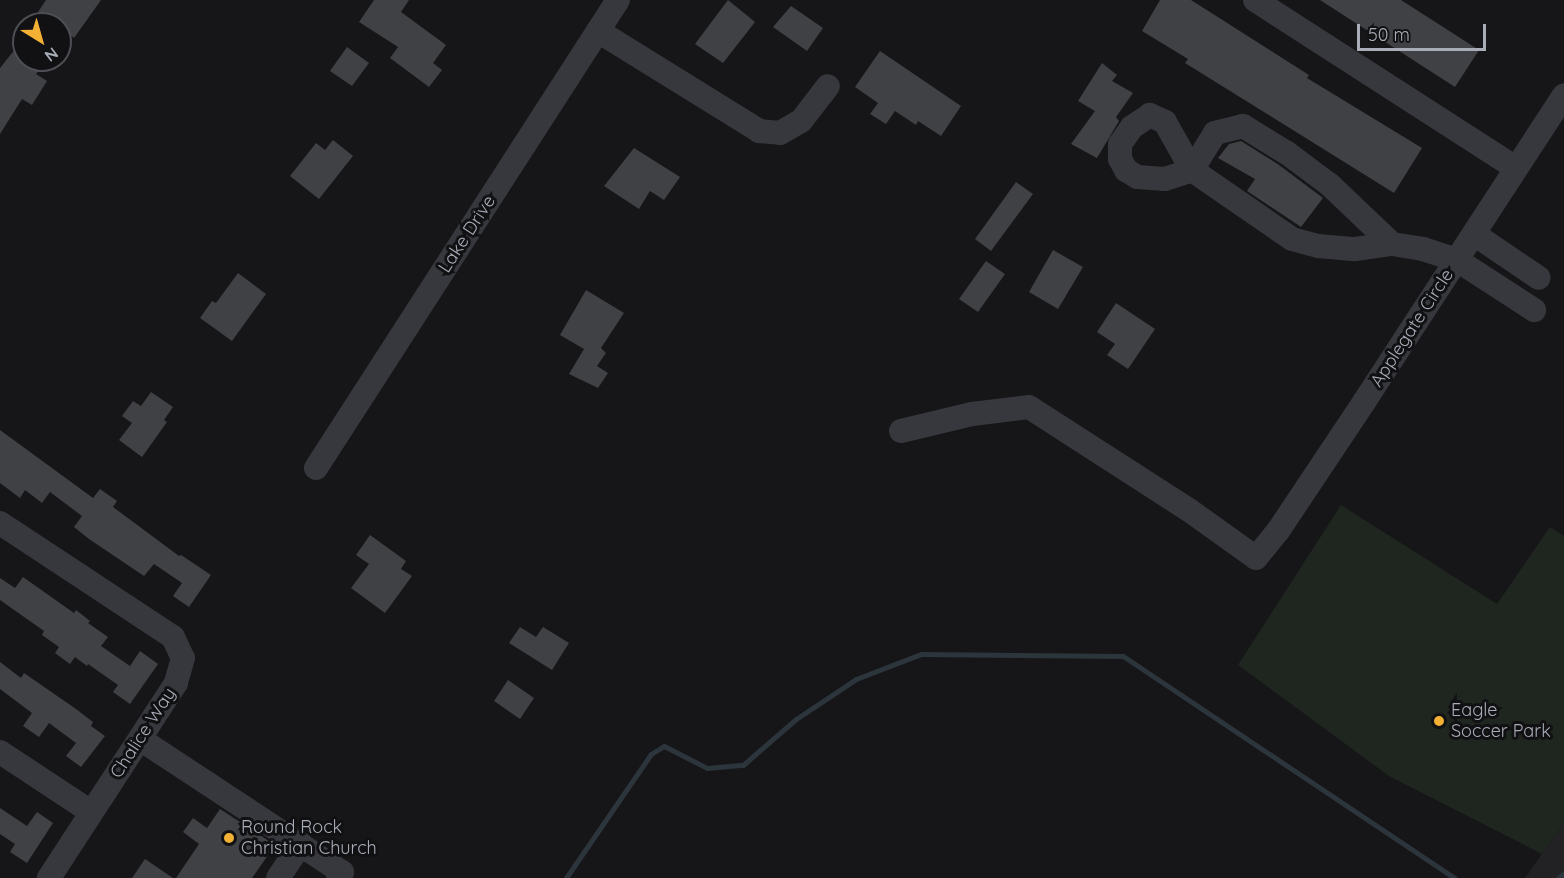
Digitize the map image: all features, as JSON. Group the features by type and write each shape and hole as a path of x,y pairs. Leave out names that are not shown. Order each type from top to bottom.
{"street":[{"name":"Lake Drive","path":"316,468 618,0"},
{"path":"1255,0 1516,168"},
{"path":"598,31 759,131 780,133 801,121 828,86"},
{"name":"Applegate Circle","path":"901,431 972,414 1029,407 1189,510 1256,558 1278,531 1564,95"},
{"path":"1392,244 1330,185 1287,153 1244,126 1215,133 1192,170 1292,239 1318,246 1354,249 1392,244 1423,249 1457,260 1534,310"},
{"path":"1474,234 1539,278"},
{"name":"Chalice Way","path":"0,523 173,637 183,658 176,683 49,878"},
{"path":"140,739 342,872 338,878"},
{"path":"0,752 91,812"},
{"path":"278,878 301,844"}],"shaded area":[{"name":"Eagle Soccer Park","path":"1341,505 1497,604 1550,527 1564,536 1564,823 1542,854 1389,776 1238,665"},
{"path":"1564,823 1564,878 1525,878 1542,854"}],"building":[{"path":"46,0 101,0 74,38 72,36 72,12 38,12"},
{"path":"374,0 409,0 401,12 446,45 433,63 442,70 429,87 390,58 398,47 359,22"},
{"path":"728,0 755,22 723,63 695,44"},
{"path":"1160,0 1191,0 1309,75 1307,78 1422,148 1394,193 1185,63 1188,59 1142,31"},
{"path":"1320,0 1401,0 1479,50 1455,87"},
{"path":"791,6 823,28 807,51 773,27"},
{"path":"347,47 369,63 352,86 330,71"},
{"path":"880,51 961,106 941,136 918,121 916,125 895,111 886,124 870,114 878,103 855,87"},
{"path":"12,53 12,72 38,72 36,74 47,81 32,105 22,99 0,134 0,68"},
{"path":"1102,63 1117,75 1112,81 1133,93 1116,117 1119,121 1097,158 1071,144 1095,111 1078,101"},
{"path":"333,140 353,156 319,199 290,176 316,143 325,150"},
{"path":"1241,141 1279,165 1323,198 1301,227 1247,191 1255,179 1218,158 1229,144"},
{"path":"634,148 680,177 664,200 650,191 639,209 604,186"},
{"path":"1016,182 1033,194 991,251 975,239"},
{"path":"1053,250 1083,267 1058,309 1029,292"},
{"path":"986,261 1005,274 978,312 959,299"},
{"path":"238,273 266,294 232,341 200,318 212,301 216,303"},
{"path":"586,290 624,313 601,348 606,353 597,366 608,373 598,388 569,374 584,349 560,335"},
{"path":"1116,303 1155,329 1128,369 1107,355 1115,344 1097,332"},
{"path":"151,392 173,407 164,420 167,422 142,457 119,440 132,423 122,416 133,401 141,406"},
{"path":"0,430 93,498 100,489 117,501 113,507 179,556 181,555 211,575 189,607 173,596 182,583 154,564 144,576 89,539 74,527 82,516 50,492 42,503 25,490 20,498 0,483"},
{"path":"370,535 406,561 401,569 412,576 385,613 351,588 369,564 356,555"},
{"path":"23,577 74,613 76,610 90,621 88,623 108,637 101,646 130,666 140,651 158,664 130,704 113,692 118,685 75,657 70,664 55,653 59,647 42,635 44,631 0,600 0,578 15,588"},
{"path":"520,627 536,637 543,627 569,643 552,670 509,643"},
{"path":"0,662 21,678 24,673 76,709 93,722 91,726 105,736 81,767 66,756 76,743 49,723 39,737 23,726 32,713 0,689"},
{"path":"508,680 534,698 520,719 494,701"},
{"path":"0,808 27,826 37,812 53,823 27,863 10,852 15,844 0,834"},
{"name":"Round Rock Christian Church","path":"220,809 275,845 252,878 176,878 199,844 183,832 193,818 207,828"},
{"path":"145,859 173,878 132,878"}],"waterway":[{"path":"566,878 651,754 664,746 707,768 743,765 796,719 856,679 921,654 1123,656 1455,878"},
{"path":"1558,878 1564,873"}],"place":[{"name":"Eagle Soccer Park","path":"1439,721"},
{"name":"Round Rock Christian Church","path":"229,838"}]}
